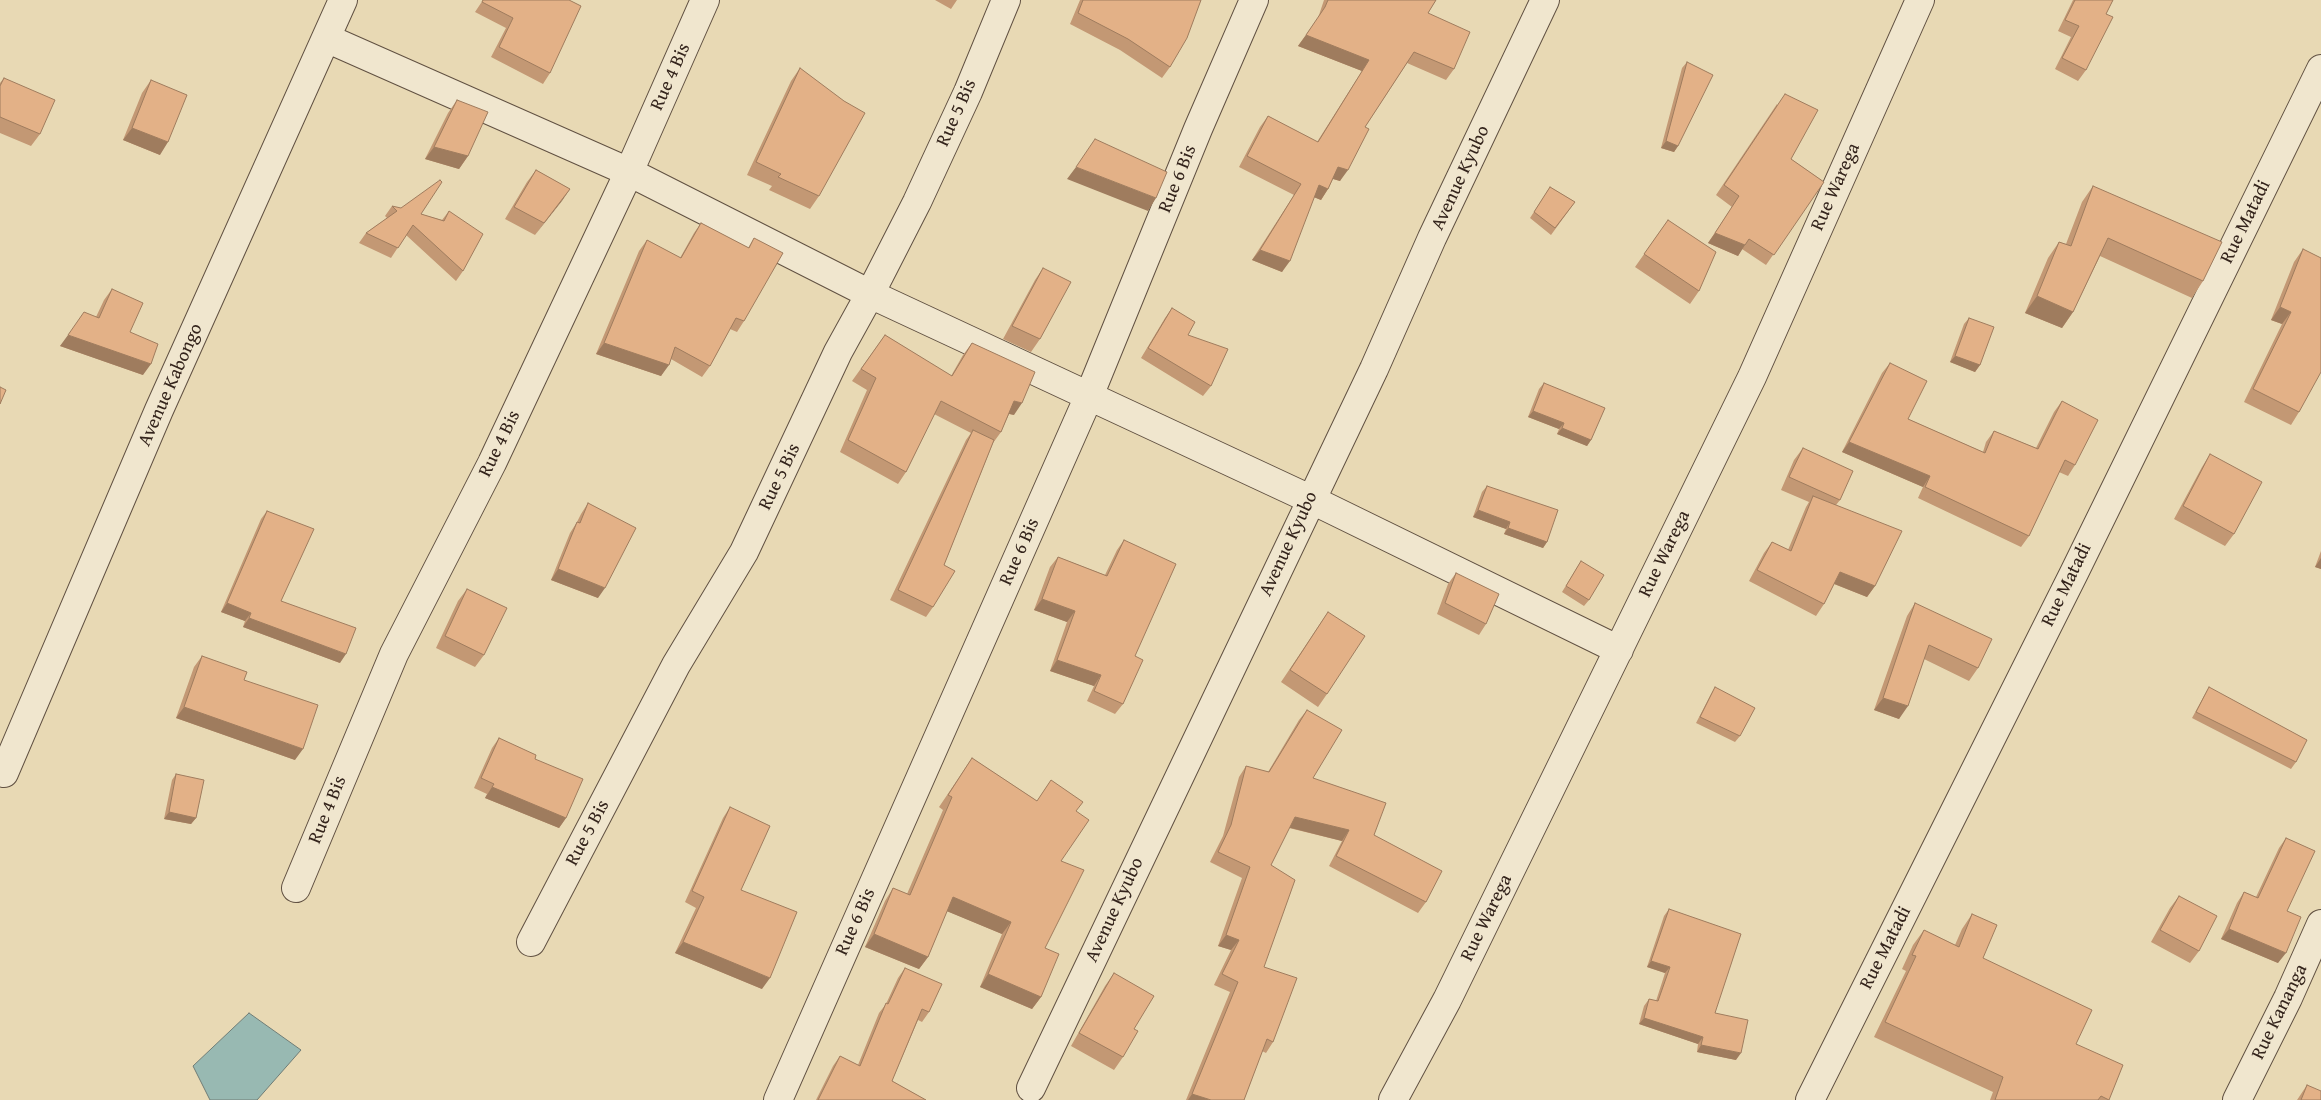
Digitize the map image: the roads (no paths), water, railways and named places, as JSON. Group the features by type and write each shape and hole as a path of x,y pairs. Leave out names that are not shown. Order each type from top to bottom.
{"street":[{"name":"Avenue Kabongo","path":"4,773 159,410 343,0"},
{"name":"Rue 4 Bis","path":"296,888 394,654 492,463 629,172 705,0"},
{"name":"Rue 5 Bis","path":"531,942 676,665 744,552 838,352 870,294 916,202 968,92 1006,0"},
{"name":"Rue 6 Bis","path":"778,1100 1088,396 1254,0"},
{"name":"Avenue Kyubo","path":"1031,1088 1310,499 1374,369 1432,238 1545,0"},
{"name":"Rue Warega","path":"1393,1100 1447,1000 1752,378 1920,0"},
{"path":"326,38 629,172 870,294 1310,499 1619,650"},
{"name":"Rue Matadi","path":"1810,1100 2074,573 2321,69"},
{"name":"Rue Kananga","path":"2237,1100 2288,998 2321,924"}],"water":[{"path":"249,1013 301,1050 257,1100 210,1100 193,1066"}]}
